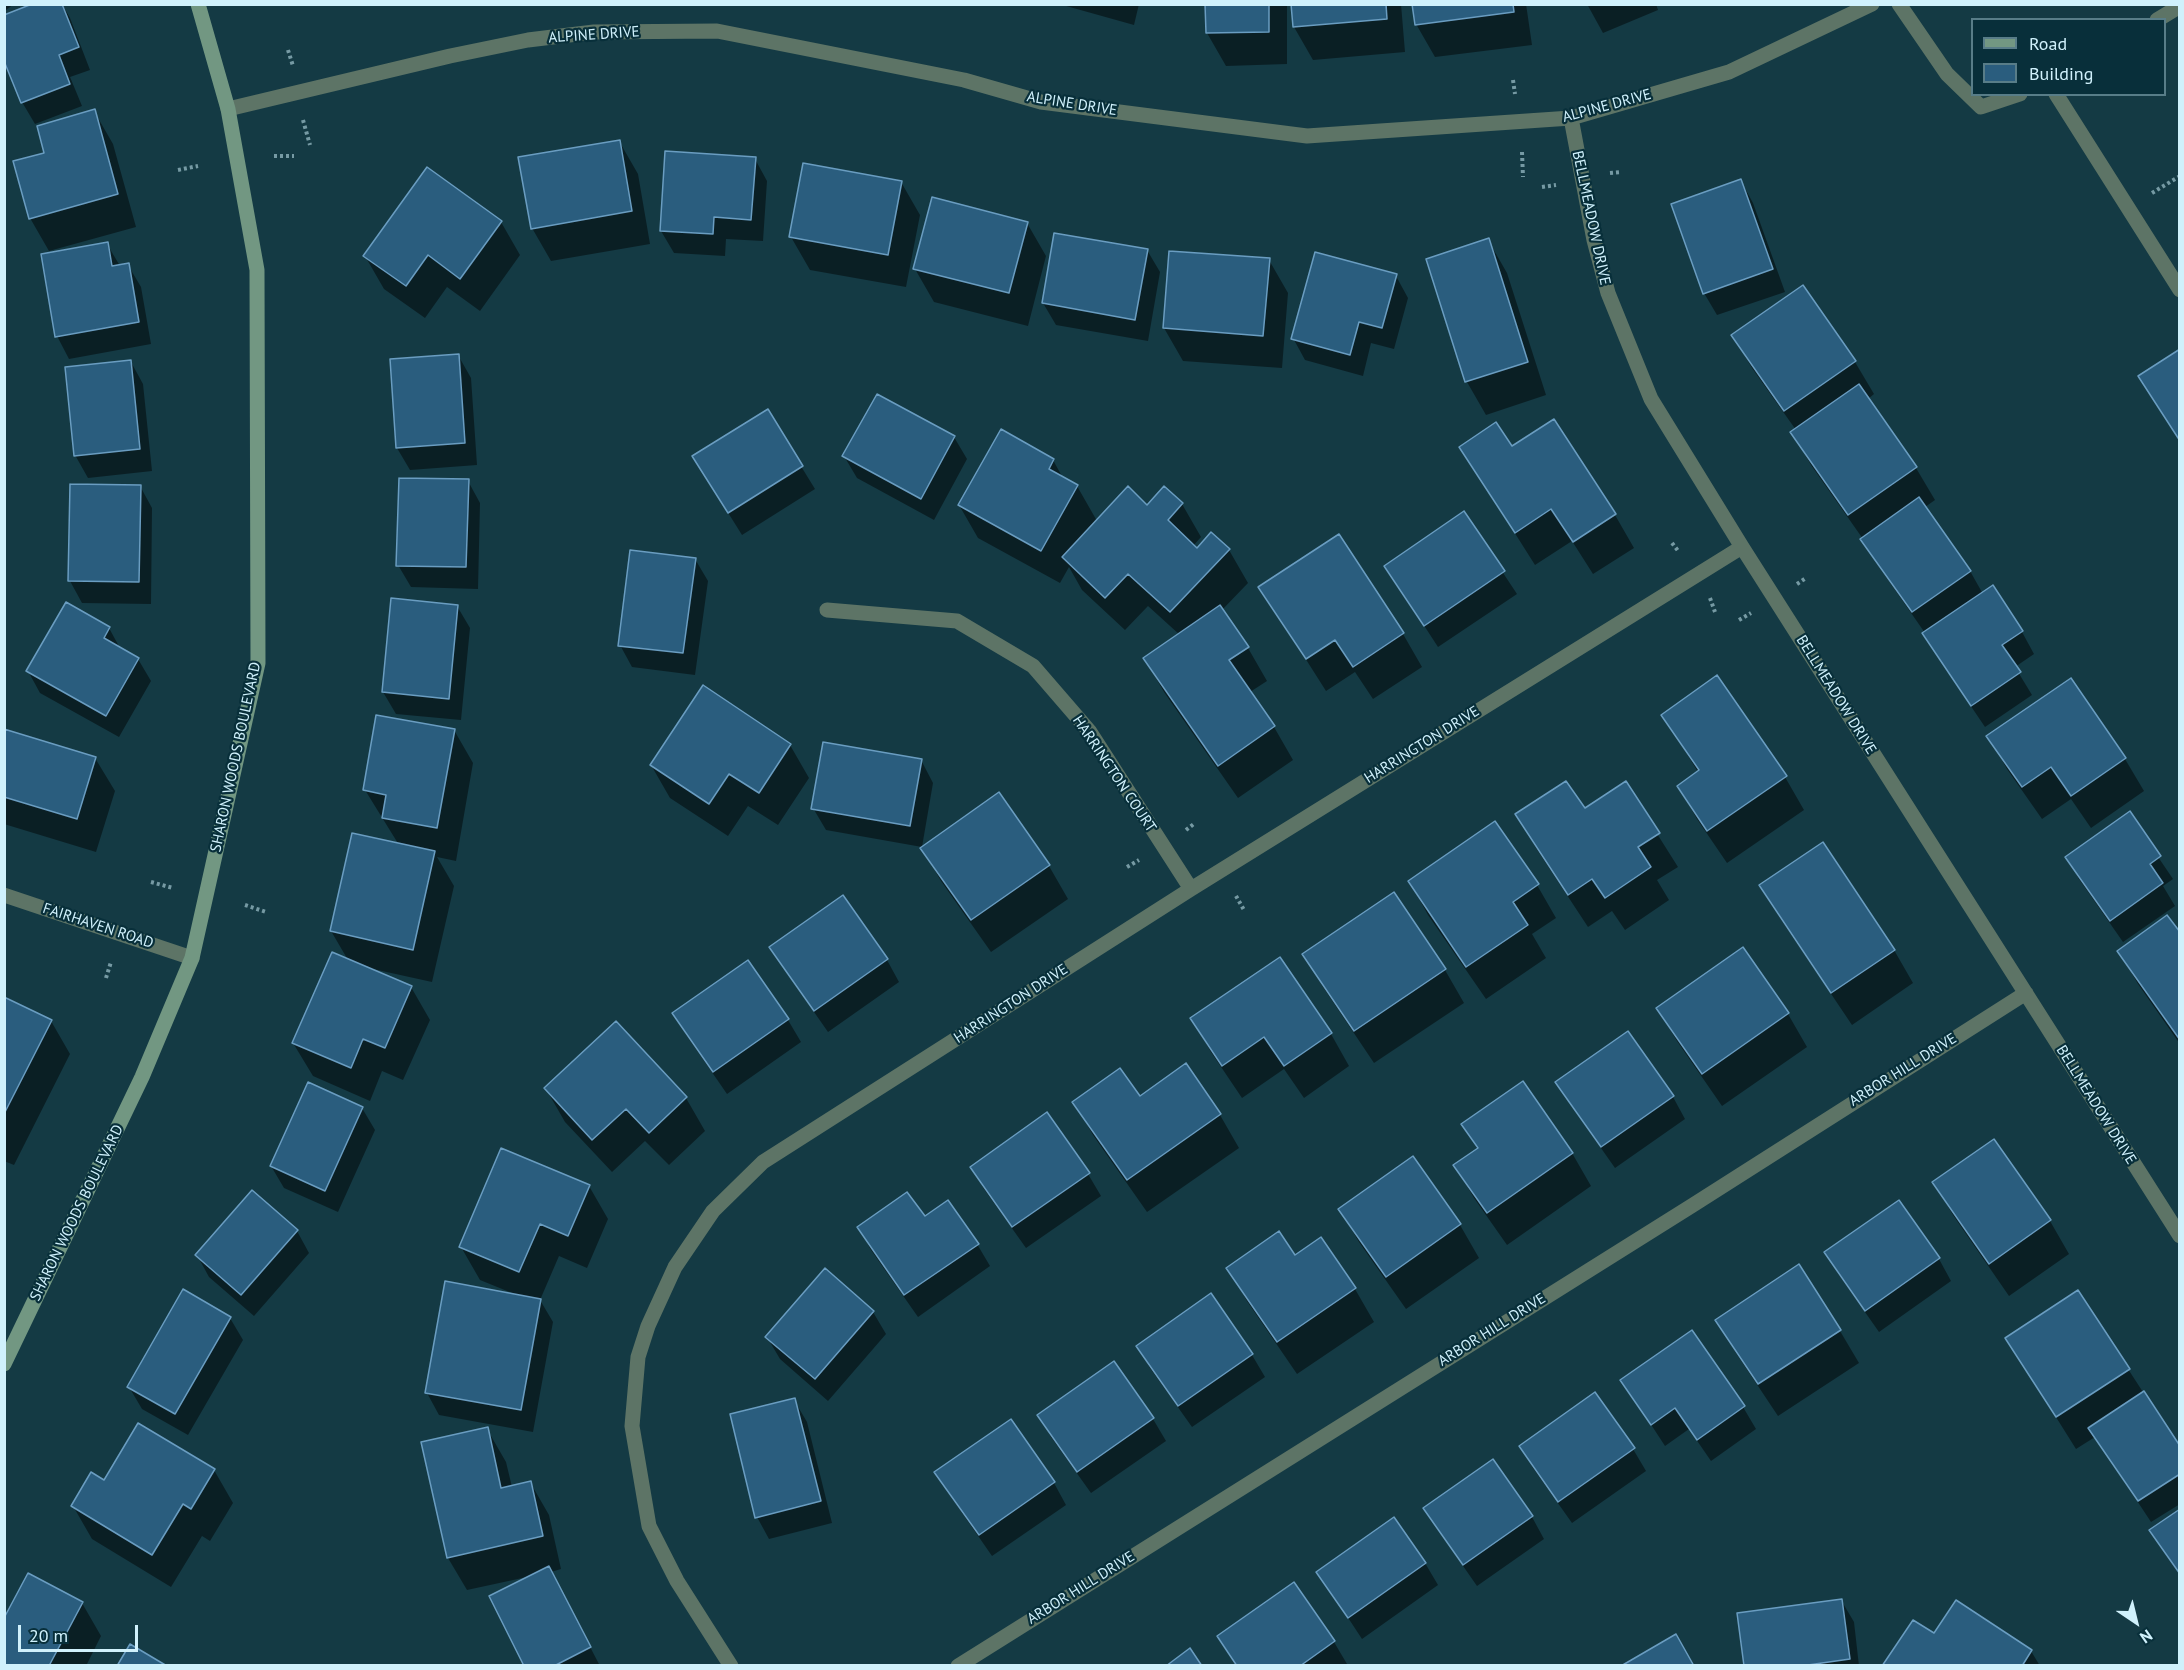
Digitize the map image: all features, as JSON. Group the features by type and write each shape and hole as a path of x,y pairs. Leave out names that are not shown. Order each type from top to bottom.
{"street":[{"name":"SHARON WOODS BOULEVARD","path":"4,1364 142,1077 192,958 258,663 257,270 228,109 198,4"},
{"name":"ALPINE DRIVE","path":"228,109 450,56 528,40 594,32 717,31 964,80 1041,102 1307,136 1571,118 1729,72 1872,4"},
{"path":"1899,4 1947,74 1981,107 2014,96"},
{"path":"2160,18 2180,6"},
{"path":"2056,96 2180,290"},
{"name":"BELLMEADOW DRIVE","path":"1571,118 1594,240 1608,293 1651,399 1742,547 2180,1236"},
{"name":"HARRINGTON DRIVE","path":"731,1665 677,1581 649,1526 632,1426 638,1357 648,1326 675,1267 713,1211 763,1162 1191,889 1742,547"},
{"name":"HARRINGTON COURT","path":"827,610 957,621 1033,666 1090,732 1191,889"},
{"name":"FAIRHAVEN ROAD","path":"4,895 192,958"},
{"name":"ARBOR HILL DRIVE","path":"958,1665 1693,1205 2026,993"}],"path":[{"path":"288,50 294,72"},
{"path":"303,120 310,145"},
{"path":"1522,152 1523,177"},
{"path":"274,156 294,156"},
{"path":"178,170 198,166"},
{"path":"1542,187 1557,185"},
{"path":"1672,543 1682,556"},
{"path":"1709,597 1715,612"},
{"path":"1739,620 1752,612"},
{"path":"1127,867 1140,859"},
{"path":"152,882 173,888"},
{"path":"1236,896 1244,910"},
{"path":"245,905 266,912"},
{"path":"106,978 111,962"}],"building":[{"path":"32,4 62,4 79,47 59,55 70,84 21,103 4,61 4,15"},
{"path":"1205,4 1269,4 1269,32 1206,33"},
{"path":"1291,4 1386,4 1387,19 1293,27"},
{"path":"1412,4 1513,4 1514,12 1415,25"},
{"path":"95,109 118,194 29,219 13,161 44,153 37,126"},
{"path":"620,140 632,211 531,229 518,157"},
{"path":"665,151 756,157 751,220 714,217 713,234 660,231"},
{"path":"803,163 902,181 888,255 789,237"},
{"path":"427,167 502,221 460,279 428,255 406,286 363,256"},
{"path":"1741,179 1773,269 1703,294 1671,204"},
{"path":"932,197 1028,222 1009,293 913,269"},
{"path":"1054,233 1148,249 1135,320 1042,303"},
{"path":"1489,238 1528,362 1465,382 1426,259"},
{"path":"108,242 112,266 129,263 139,322 55,337 41,254"},
{"path":"1169,251 1270,258 1263,336 1163,328"},
{"path":"1315,252 1397,274 1382,328 1359,322 1350,355 1291,339"},
{"path":"1803,285 1856,361 1784,411 1731,335"},
{"path":"2180,349 2180,441 2138,376"},
{"path":"459,354 465,443 396,448 390,359"},
{"path":"131,360 140,449 74,456 65,367"},
{"path":"1859,384 1917,467 1848,515 1790,432"},
{"path":"877,394 955,436 921,499 842,456"},
{"path":"768,409 803,466 728,513 692,456"},
{"path":"1554,419 1616,514 1573,542 1551,509 1515,533 1459,447 1496,422 1512,446"},
{"path":"1001,429 1054,459 1049,469 1078,485 1041,551 958,505"},
{"path":"399,478 469,479 466,567 396,566"},
{"path":"70,484 141,485 139,582 68,581"},
{"path":"1128,486 1147,505 1164,486 1183,503 1168,520 1197,548 1211,532 1230,549 1170,612 1128,574 1105,598 1062,557"},
{"path":"1919,497 1971,571 1912,612 1860,539"},
{"path":"1464,511 1505,571 1424,626 1384,566"},
{"path":"1339,534 1404,633 1353,667 1335,640 1306,659 1258,587"},
{"path":"630,550 696,558 683,653 618,646"},
{"path":"1993,585 2023,631 2002,645 2021,672 1971,706 1922,633"},
{"path":"391,598 458,605 449,699 382,692"},
{"path":"66,602 110,627 104,638 139,658 106,716 26,671"},
{"path":"1220,605 1249,647 1229,660 1275,726 1218,766 1143,658"},
{"path":"1717,675 1787,776 1707,831 1677,786 1699,770 1661,715"},
{"path":"2071,678 2126,758 2071,796 2051,767 2022,787 1986,736"},
{"path":"703,685 791,744 759,793 729,774 709,804 650,765"},
{"path":"376,715 455,729 437,828 382,818 386,795 363,790"},
{"path":"4,729 96,757 77,819 4,797"},
{"path":"823,742 922,759 910,826 811,809"},
{"path":"1566,781 1585,808 1626,781 1660,833 1638,847 1651,867 1605,898 1592,879 1568,895 1515,814"},
{"path":"999,792 1050,865 971,920 920,848"},
{"path":"2130,811 2161,856 2150,864 2163,883 2110,921 2065,857"},
{"path":"1495,821 1539,884 1513,902 1528,925 1466,967 1408,881"},
{"path":"352,833 435,851 413,950 330,931"},
{"path":"1823,842 1895,950 1831,993 1759,885"},
{"path":"1394,892 1446,969 1354,1031 1302,954"},
{"path":"843,895 888,959 814,1011 769,947"},
{"path":"2167,915 2180,932 2180,1040 2117,951"},
{"path":"1743,947 1789,1013 1702,1074 1656,1008"},
{"path":"332,952 412,986 385,1048 363,1039 351,1068 292,1043"},
{"path":"1280,957 1332,1033 1284,1066 1264,1037 1222,1066 1190,1018"},
{"path":"748,960 789,1019 713,1072 672,1013"},
{"path":"4,997 52,1020 4,1114"},
{"path":"616,1021 687,1097 649,1133 626,1109 592,1140 544,1088"},
{"path":"1628,1031 1674,1096 1601,1147 1555,1082"},
{"path":"1186,1063 1221,1114 1127,1180 1072,1102 1120,1068 1140,1096"},
{"path":"1523,1081 1573,1153 1487,1213 1453,1165 1478,1148 1461,1124"},
{"path":"308,1082 363,1107 325,1191 270,1166"},
{"path":"1047,1112 1090,1173 1012,1227 970,1167"},
{"path":"1994,1139 2051,1220 1989,1264 1932,1182"},
{"path":"501,1148 590,1185 568,1236 540,1224 519,1272 459,1247"},
{"path":"1413,1156 1461,1224 1386,1277 1338,1209"},
{"path":"252,1190 298,1230 241,1295 195,1255"},
{"path":"907,1192 925,1216 948,1200 979,1244 904,1295 857,1227"},
{"path":"1899,1200 1940,1258 1865,1311 1824,1252"},
{"path":"1279,1231 1295,1255 1321,1237 1356,1288 1277,1342 1226,1268"},
{"path":"1799,1264 1841,1330 1758,1384 1715,1320"},
{"path":"825,1268 874,1311 815,1379 765,1337"},
{"path":"445,1281 541,1299 521,1410 425,1393"},
{"path":"183,1289 231,1317 175,1414 127,1387"},
{"path":"2078,1290 2130,1369 2056,1417 2005,1338"},
{"path":"1211,1293 1253,1354 1178,1406 1136,1346"},
{"path":"1692,1330 1745,1406 1697,1440 1675,1408 1651,1425 1620,1380"},
{"path":"1114,1361 1154,1418 1077,1472 1037,1415"},
{"path":"2144,1391 2180,1446 2180,1474 2138,1501 2088,1428"},
{"path":"1595,1392 1635,1448 1558,1502 1519,1446"},
{"path":"795,1398 821,1501 755,1518 730,1414"},
{"path":"1011,1419 1055,1482 979,1535 934,1472"},
{"path":"138,1423 215,1469 191,1509 183,1504 152,1555 71,1506 91,1472 104,1480"},
{"path":"488,1427 501,1488 531,1481 543,1536 447,1558 421,1442"},
{"path":"1493,1459 1533,1516 1463,1565 1423,1508"},
{"path":"2180,1509 2180,1574 2149,1530"},
{"path":"1394,1517 1426,1563 1348,1618 1316,1572"},
{"path":"549,1566 591,1647 554,1666 524,1666 489,1596"},
{"path":"28,1573 83,1602 50,1664 52,1666 4,1666 4,1618"},
{"path":"1294,1582 1335,1641 1300,1666 1237,1666 1217,1636"},
{"path":"1842,1599 1850,1659 1801,1666 1744,1666 1737,1613"},
{"path":"1956,1600 2032,1650 2022,1666 1882,1666 1913,1620 1934,1633"},
{"path":"1676,1634 1694,1666 1621,1666"},
{"path":"130,1644 167,1666 117,1666"},
{"path":"1190,1648 1202,1666 1166,1666"}]}
